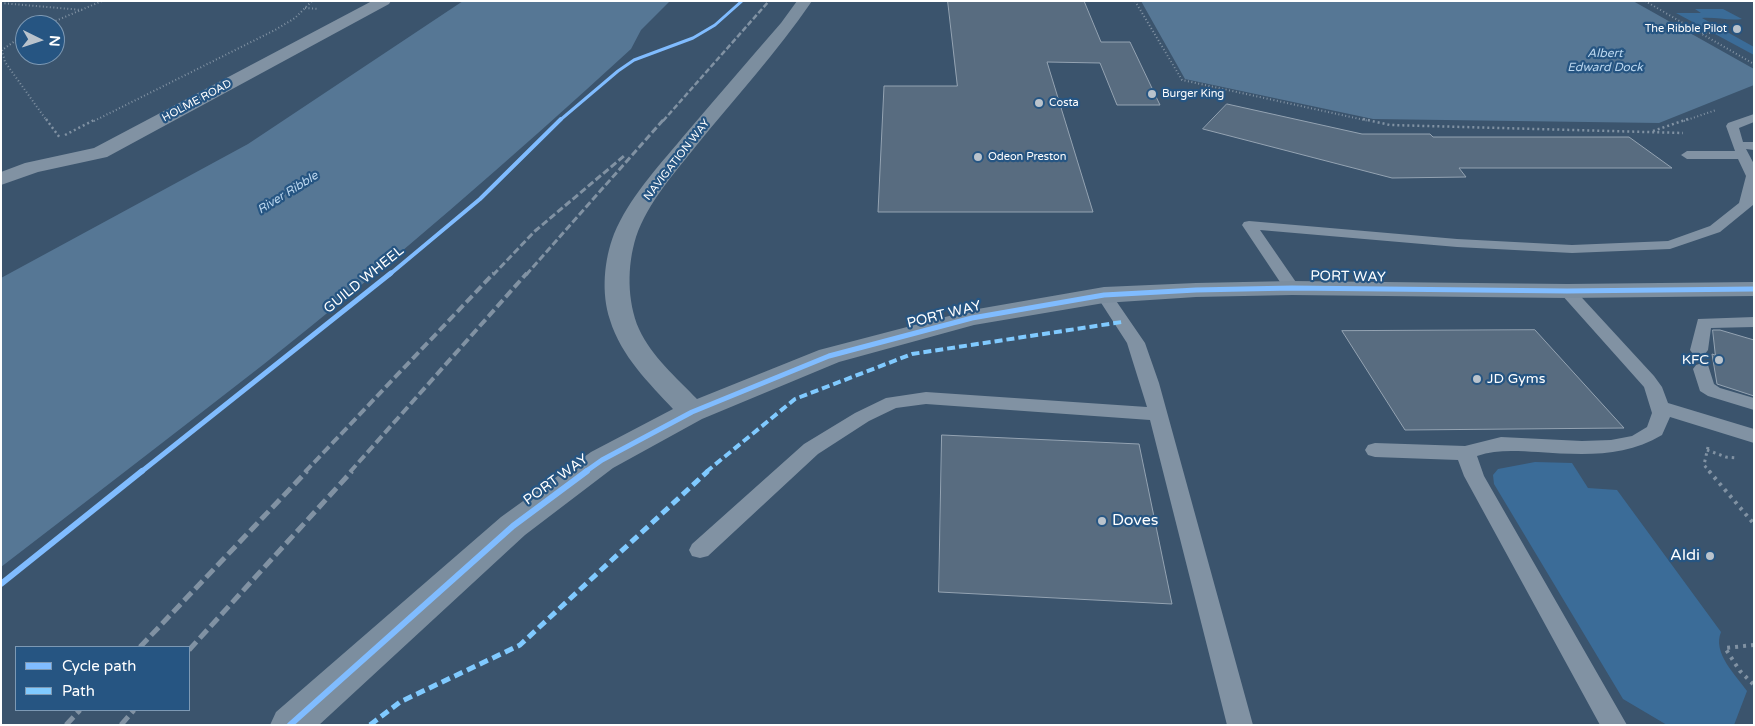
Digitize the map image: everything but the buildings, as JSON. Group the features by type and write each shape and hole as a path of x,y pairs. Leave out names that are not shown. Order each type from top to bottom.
{"street":[{"name":"HOLME ROAD","path":"1,179 32,167 100,153 384,1"},
{"name":"NAVIGATION WAY","path":"692,412 637,352 625,327 620,302 617,268 625,235 645,200 669,166 787,26 805,1"},
{"name":"PORT WAY","path":"1708,290 1754,278"},
{"name":"PORT WAY","path":"290,725 513,526 602,460 692,412 829,356 972,318 1104,295 1196,290 1292,288 1567,291 1754,289"}],"lane":[{"path":"1292,288 1249,225 1458,243 1563,248 1670,245 1715,229 1746,205 1753,176 1742,145 1732,126 1754,118"},
{"path":"1688,155 1742,145"},
{"path":"1375,450 1466,453 1483,446 1505,444 1602,447 1630,445 1654,435 1659,428 1662,408 1653,386 1567,291"},
{"path":"1104,295 1136,344 1159,414 1240,725"},
{"path":"1699,350 1704,323 1754,322"},
{"path":"1702,369 1706,387 1714,392 1754,404"},
{"path":"700,550 811,449 862,416 892,402 926,398 1159,414"},
{"path":"1662,408 1754,436"},
{"path":"1466,453 1474,476 1614,725"}],"path":[{"path":"65,17 102,1"},
{"path":"15,41 2,50 5,62 59,138 275,30 295,18 312,1"},
{"path":"1136,1 1182,80 1390,125 1648,132 1742,145"},
{"path":"1645,1 1754,64"},
{"path":"1,3 82,10"},
{"path":"1700,33 1728,33"},
{"path":"1648,132 1720,109"},
{"path":"1712,424 1704,465 1754,524"},
{"path":"1707,450 1726,458 1745,459"},
{"path":"1754,645 1725,648 1740,671 1754,685"}],"shaded area":[{"path":"1695,9 1723,9 1742,19 1702,18 1754,47 1754,55 1676,13 1701,13"},
{"path":"1535,462 1572,463 1588,488 1617,490 1721,632 1719,640 1722,656 1747,691 1734,725 1667,725 1623,699 1494,484 1493,475 1498,469"}],"water":[{"name":"River Ribble","path":"463,1 670,1 641,30 631,49 496,170 404,249 264,364 1,567 1,278 248,144"},
{"name":"Albert Edward Dock","path":"1141,1 1633,1 1754,69 1754,85 1659,123 1373,119 1185,79"}],"railway":[{"path":"663,121 769,1"},
{"path":"526,275 664,119"},
{"path":"493,275 535,231 624,156"},
{"path":"305,472 494,273"},
{"path":"350,472 527,273"},
{"path":"141,646 307,471"},
{"path":"190,649 352,471"},
{"path":"66,725 79,711"},
{"path":"121,725 133,711"}],"marked path":[{"path":"370,725 400,702 520,645 697,480 795,399 912,354 1122,322"}],"cycle path":[{"name":"GUILD WHEEL","path":"1,584 421,249 480,199 564,116 618,71 634,60 693,38 715,25 742,1"},
{"path":"290,725 513,526 602,460 692,412 829,356 972,318 1104,295 1196,290 1292,288 1567,291 1754,289"}],"place":[{"name":"The Ribble Pilot","path":"1737,29"},
{"name":"Burger King","path":"1152,94"},
{"name":"Costa","path":"1039,103"},
{"name":"Odeon Preston","path":"978,157"},
{"name":"KFC","path":"1719,360"},
{"name":"JD Gyms","path":"1477,379"},
{"name":"Doves","path":"1102,521"},
{"name":"Aldi","path":"1710,556"}]}
